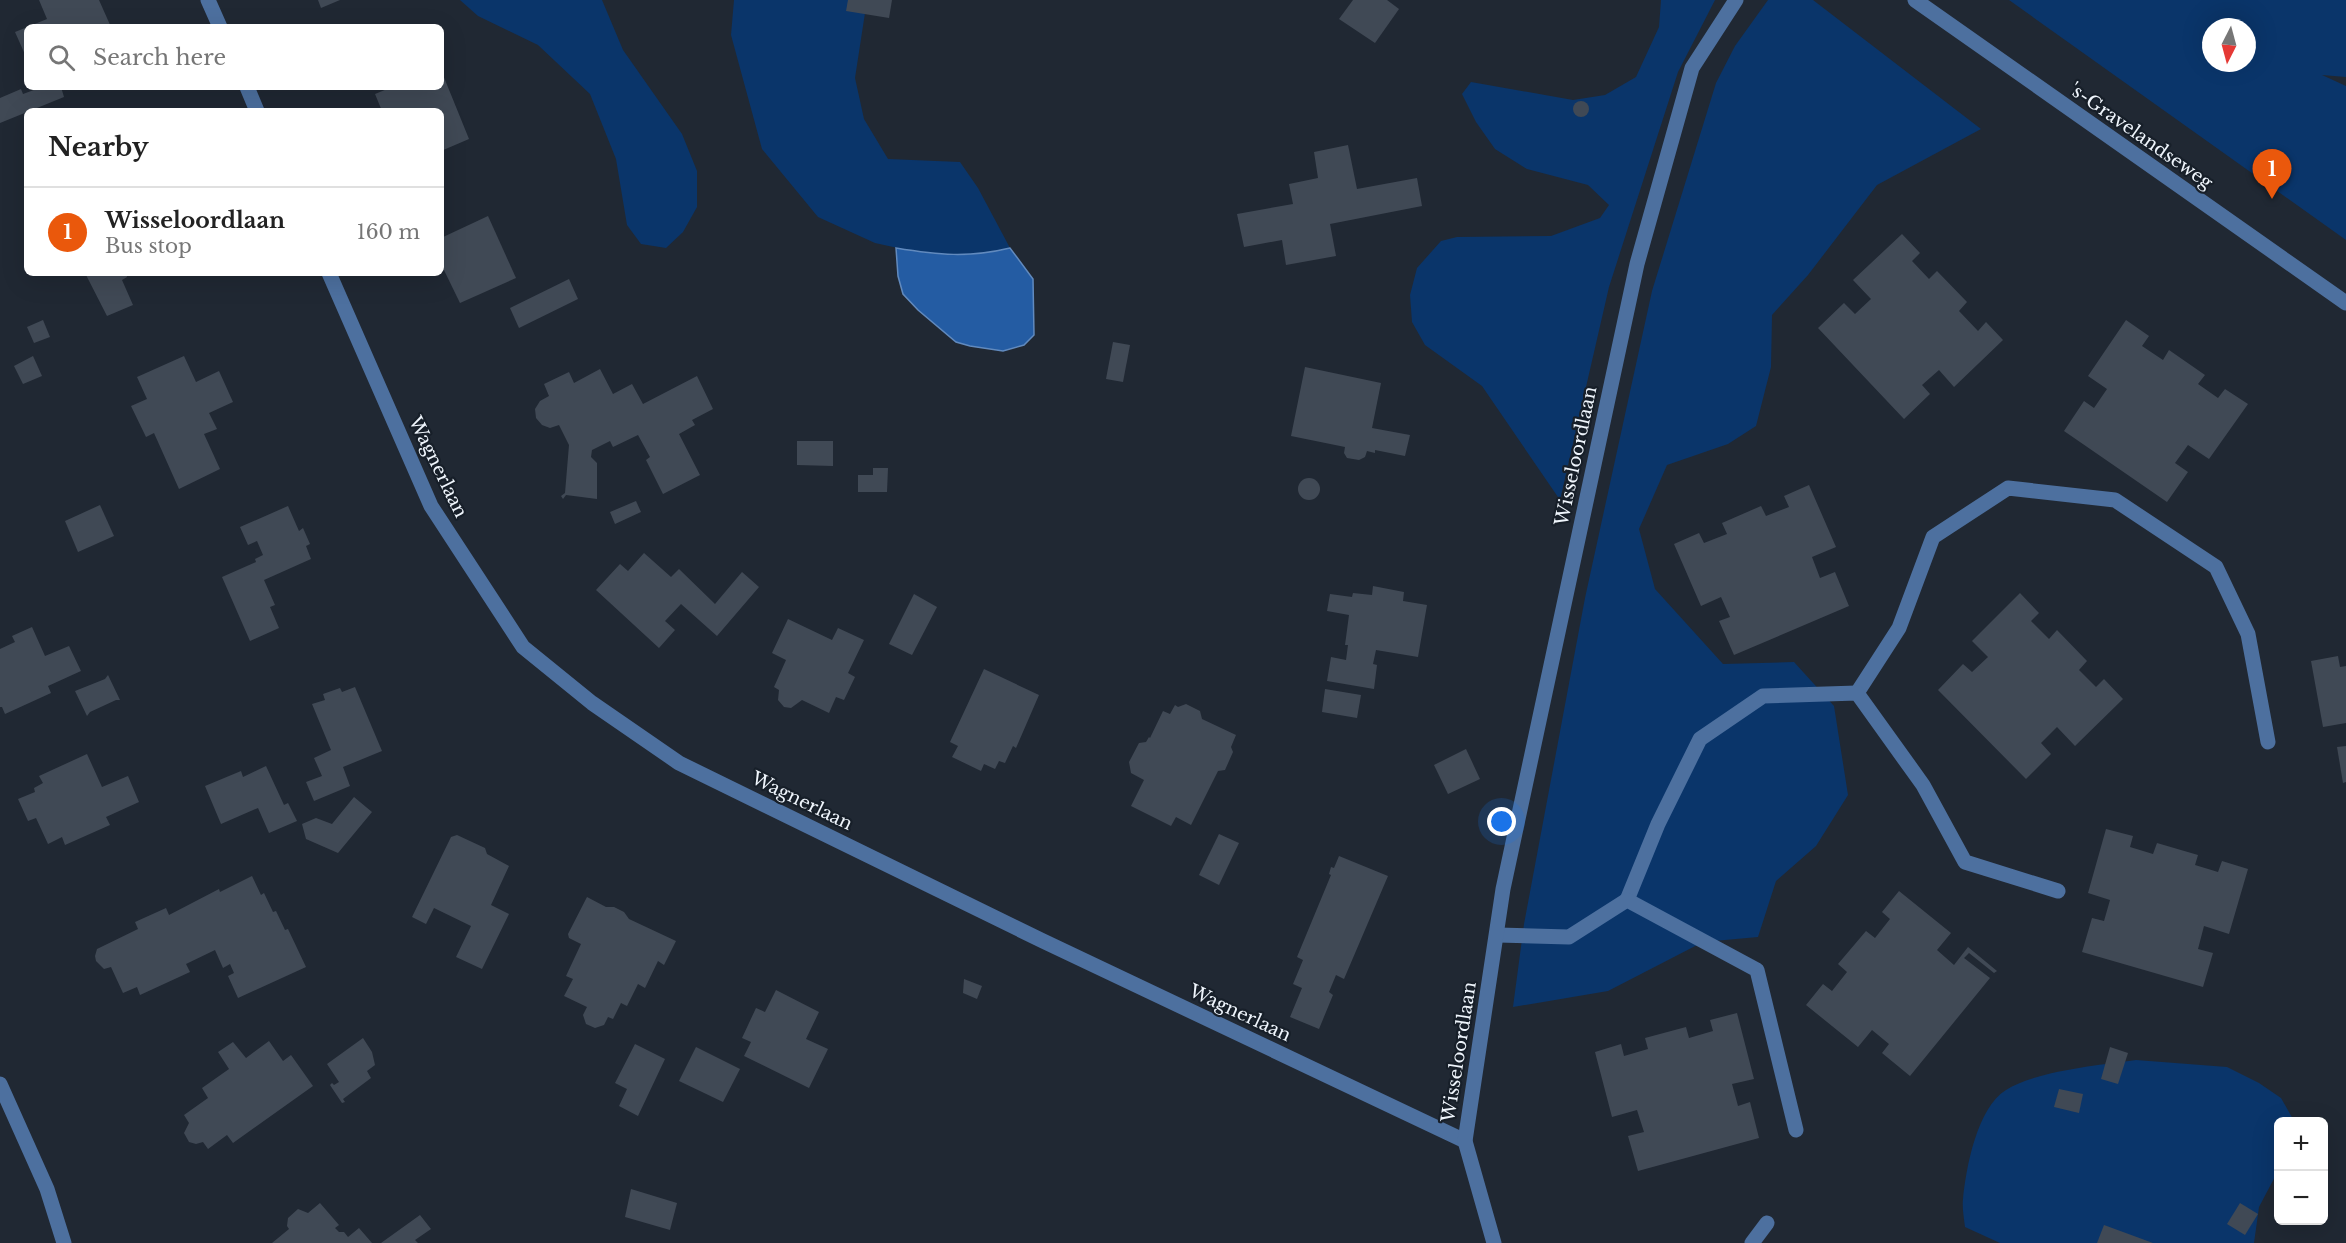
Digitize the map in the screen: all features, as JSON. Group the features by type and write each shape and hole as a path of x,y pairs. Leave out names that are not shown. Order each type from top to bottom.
{"street":[{"path":"208,0 219,24"},
{"name":"Wisseloordlaan","path":"1494,1243 1465,1141 1503,890 1637,264 1692,68 1736,0"},
{"name":"'s-Gravelandseweg","path":"1915,0 2346,303"},
{"path":"248,90 256,108"},
{"name":"Wagnerlaan","path":"330,276 431,506 523,647 592,703 679,763 1053,946 1465,1141"},
{"path":"1857,693 1899,628 1933,537 2008,488 2115,500 2216,567 2248,634 2268,742"},
{"path":"1498,935 1569,937 1627,900 1658,824 1700,739 1763,696 1857,693"},
{"path":"1857,693 1923,785 1965,862 2058,891"},
{"path":"1627,900 1757,970 1796,1130"},
{"path":"0,1084 48,1189 64,1243"},
{"path":"1752,1243 1767,1223"}],"shaded area":[{"path":"460,0 602,0 623,50 682,134 697,171 697,207 683,232 666,248 641,244 627,225 616,159 590,94 538,45 478,16"},
{"path":"734,0 867,0 855,78 864,119 888,159 960,162 978,188 1010,248 991,253 951,256 907,250 875,243 818,217 762,149 731,35"},
{"path":"1661,0 1715,0 1678,72 1609,287 1560,500 1482,386 1425,345 1412,322 1410,295 1417,268 1441,241 1457,237 1551,236 1600,218 1609,205 1588,185 1527,169 1495,149 1476,122 1462,94 1471,82 1573,100 1605,95 1636,77 1659,27"},
{"path":"1768,0 1813,0 1981,129 1877,185 1808,275 1772,315 1771,367 1756,426 1728,444 1667,465 1639,529 1655,589 1723,664 1794,662 1834,706 1848,795 1816,846 1776,881 1758,937 1703,942 1608,991 1513,1007 1524,924 1585,598 1652,291 1716,83 1735,46"},
{"path":"2009,0 2346,0 2346,77 2322,75 2346,86 2346,240"},
{"path":"896,248 953,254 981,253 1010,248 1033,279 1034,335 1024,345 1003,351 956,342 903,294 898,276"},
{"path":"2136,1060 2227,1067 2259,1083 2281,1098 2292,1117 2274,1117 2274,1179 2259,1207 2254,1243 2000,1243 1965,1227 1963,1199 1967,1171 1980,1124 1987,1110 2006,1090 2019,1083 2069,1070"}],"building":[{"path":"39,0 99,0 110,24 34,24 47,19"},
{"path":"318,0 340,0 321,8"},
{"path":"848,0 892,0 889,18 846,11"},
{"path":"1353,0 1387,0 1399,9 1375,43 1339,19"},
{"path":"24,28 24,52 15,32"},
{"path":"444,77 469,139 444,150 444,108 381,108 375,94 385,90 444,90"},
{"path":"21,89 23,94 34,90 62,90 64,97 37,108 24,108 24,113 0,123 0,98"},
{"path":"1581,101 1589,109 1581,117 1573,109"},
{"path":"1348,145 1357,189 1417,178 1422,206 1330,224 1336,256 1286,265 1282,240 1244,247 1237,214 1293,204 1289,184 1318,178 1314,152"},
{"path":"488,216 516,278 460,303 444,270 444,237"},
{"path":"1902,234 1920,253 1912,261 1929,279 1937,271 1967,302 1959,311 1978,331 1986,322 2003,340 1954,387 1939,370 1922,385 1930,394 1904,419 1818,328 1844,303 1855,314 1871,299 1853,280"},
{"path":"87,276 127,276 122,280 133,305 107,316"},
{"path":"569,279 578,299 519,328 510,308"},
{"path":"43,320 50,337 34,343 27,327"},
{"path":"2126,320 2149,336 2142,346 2163,360 2169,350 2205,375 2198,384 2218,398 2225,389 2248,404 2209,459 2188,445 2175,463 2188,472 2167,502 2064,431 2084,401 2094,408 2107,389 2088,376"},
{"path":"1113,342 1130,345 1123,382 1106,379"},
{"path":"33,356 42,376 23,384 14,366"},
{"path":"184,356 196,382 219,371 233,402 209,413 217,429 204,434 220,469 179,489 154,433 146,437 131,406 147,399 137,377"},
{"path":"1305,367 1381,383 1372,428 1410,435 1405,456 1375,450 1375,453 1367,451 1365,457 1359,460 1347,458 1344,453 1345,447 1291,436"},
{"path":"600,369 613,394 632,384 643,404 697,376 713,409 692,420 695,425 679,434 700,475 663,494 646,460 650,457 638,435 613,447 610,441 592,450 591,457 597,463 597,499 566,495 563,499 561,496 565,493 569,445 559,425 550,428 542,425 536,418 535,409 540,401 549,396 544,384 569,372 574,383"},
{"path":"797,441 833,441 833,466 797,465"},
{"path":"873,468 888,468 887,492 858,492 858,475 873,475"},
{"path":"1309,478 1317,481 1320,489 1317,497 1309,500 1301,497 1298,489 1301,481"},
{"path":"1809,485 1836,547 1812,557 1820,578 1835,572 1849,606 1734,655 1719,621 1730,617 1721,597 1701,606 1674,544 1699,533 1704,543 1727,534 1722,523 1761,506 1766,516 1789,507 1784,496"},
{"path":"636,501 641,512 615,524 610,512"},
{"path":"100,505 114,536 78,552 65,521"},
{"path":"288,506 299,531 303,528 310,544 306,546 311,559 264,580 275,605 270,607 279,628 250,641 222,577 256,562 255,559 263,555 257,541 248,545 240,527"},
{"path":"644,553 671,577 679,569 715,604 742,572 759,587 717,636 681,604 665,621 675,630 659,648 596,590 620,564 628,571"},
{"path":"1373,586 1404,592 1403,601 1427,605 1418,657 1376,650 1373,664 1377,665 1374,689 1327,681 1331,657 1346,660 1348,645 1345,645 1349,615 1327,611 1330,594 1352,597 1353,593 1372,595"},
{"path":"2020,593 2039,613 2031,621 2049,639 2057,630 2087,661 2079,670 2096,687 2104,679 2123,699 2075,746 2057,727 2041,743 2051,754 2026,779 1938,690 1963,664 1972,672 1988,657 1972,641"},
{"path":"914,594 937,607 912,655 889,644"},
{"path":"788,619 832,640 838,628 864,640 848,673 855,677 844,700 836,697 829,713 802,700 791,708 784,707 778,700 779,690 774,687 786,660 772,653"},
{"path":"32,627 45,656 69,646 81,671 48,686 51,693 5,714 0,707 0,649 15,642 12,636"},
{"path":"2338,656 2340,667 2346,666 2346,723 2323,727 2311,661"},
{"path":"984,669 1039,695 1016,748 1013,746 1005,763 999,761 995,769 984,764 981,771 952,757 958,746 950,742"},
{"path":"108,675 120,700 90,712 87,716 75,691 105,679"},
{"path":"355,687 382,751 343,767 350,786 314,801 306,782 322,776 314,758 331,750 312,704 325,700 323,694 340,688 342,692"},
{"path":"1325,689 1361,695 1357,718 1322,712"},
{"path":"1186,704 1200,711 1202,719 1236,735 1231,747 1233,752 1225,770 1218,771 1191,825 1176,817 1171,826 1131,806 1144,780 1131,773 1129,762 1139,743 1146,742 1150,738 1163,711 1170,714 1175,705 1178,707"},
{"path":"2346,746 2346,782 2343,783 2337,747"},
{"path":"1466,749 1480,779 1448,794 1434,765"},
{"path":"87,754 102,787 128,776 139,802 106,817 110,825 65,845 62,837 48,844 36,818 28,821 18,799 35,792 34,788 43,783 39,776"},
{"path":"266,766 284,805 288,803 297,821 269,833 258,808 221,824 205,786 241,771 243,777"},
{"path":"354,797 372,812 338,853 306,839 302,824 316,818 332,824"},
{"path":"2106,829 2133,836 2130,847 2153,854 2157,843 2198,855 2195,865 2218,872 2222,861 2248,869 2229,934 2204,926 2198,949 2213,953 2203,987 2082,952 2092,918 2104,921 2110,900 2088,893"},
{"path":"1219,834 1239,843 1219,885 1199,875"},
{"path":"457,835 485,848 487,854 509,866 491,905 509,914 482,969 456,957 471,926 434,908 426,924 412,917 451,837"},
{"path":"1339,856 1388,876 1344,979 1336,975 1329,992 1333,995 1319,1029 1290,1017 1302,988 1293,984 1303,960 1297,957 1331,875 1329,874 1331,867 1334,868"},
{"path":"252,876 261,895 264,893 285,930 288,929 306,967 238,998 228,976 234,973 230,964 223,968 215,950 186,964 190,972 140,995 137,987 123,993 111,967 104,969 96,961 97,949 138,929 135,922 166,908 169,915 219,889 220,892"},
{"path":"1899,891 1951,933 1937,950 1954,965 1968,947 1997,971 1994,973 1969,953 1964,958 1990,978 1910,1076 1882,1053 1889,1044 1872,1030 1858,1047 1806,1005 1823,984 1832,991 1847,972 1838,964 1866,931 1875,938 1890,919 1882,912"},
{"path":"587,897 606,907 614,907 624,912 629,919 676,941 664,965 658,961 645,988 638,984 627,1006 621,1003 613,1019 608,1017 604,1025 595,1028 586,1024 583,1015 587,1007 564,996 573,979 566,976 581,944 569,938 568,934"},
{"path":"964,979 982,986 977,999 963,993"},
{"path":"776,990 819,1012 806,1039 828,1049 809,1088 744,1056 751,1042 742,1038 756,1008 765,1012"},
{"path":"1737,1013 1754,1079 1732,1084 1738,1106 1750,1102 1759,1138 1638,1171 1628,1136 1644,1132 1637,1110 1612,1117 1595,1052 1621,1044 1624,1056 1648,1049 1645,1038 1686,1027 1689,1038 1713,1031 1710,1020"},
{"path":"363,1038 372,1052 375,1065 367,1071 371,1078 343,1099 345,1102 342,1103 330,1085 339,1082 327,1064"},
{"path":"269,1041 283,1061 291,1055 313,1086 233,1143 227,1135 208,1149 203,1142 196,1144 189,1142 184,1133 189,1123 184,1115 208,1098 202,1088 229,1069 218,1052 233,1042 246,1058"},
{"path":"635,1044 665,1059 638,1116 619,1106 627,1089 615,1083"},
{"path":"696,1047 740,1069 723,1102 679,1081"},
{"path":"2110,1047 2128,1053 2118,1084 2101,1079"},
{"path":"2059,1089 2083,1094 2079,1113 2054,1107"},
{"path":"631,1189 677,1203 670,1230 625,1217"},
{"path":"320,1203 339,1225 335,1228 339,1232 344,1232 348,1237 359,1228 372,1243 272,1243 289,1229 288,1218 298,1209 308,1213"},
{"path":"2240,1203 2258,1214 2245,1235 2227,1224"},
{"path":"420,1215 431,1229 415,1240 418,1243 381,1243"},
{"path":"2104,1225 2153,1243 2097,1243"}],"place":[{"name":"Wisseloordlaan","path":"2272,199"}]}
